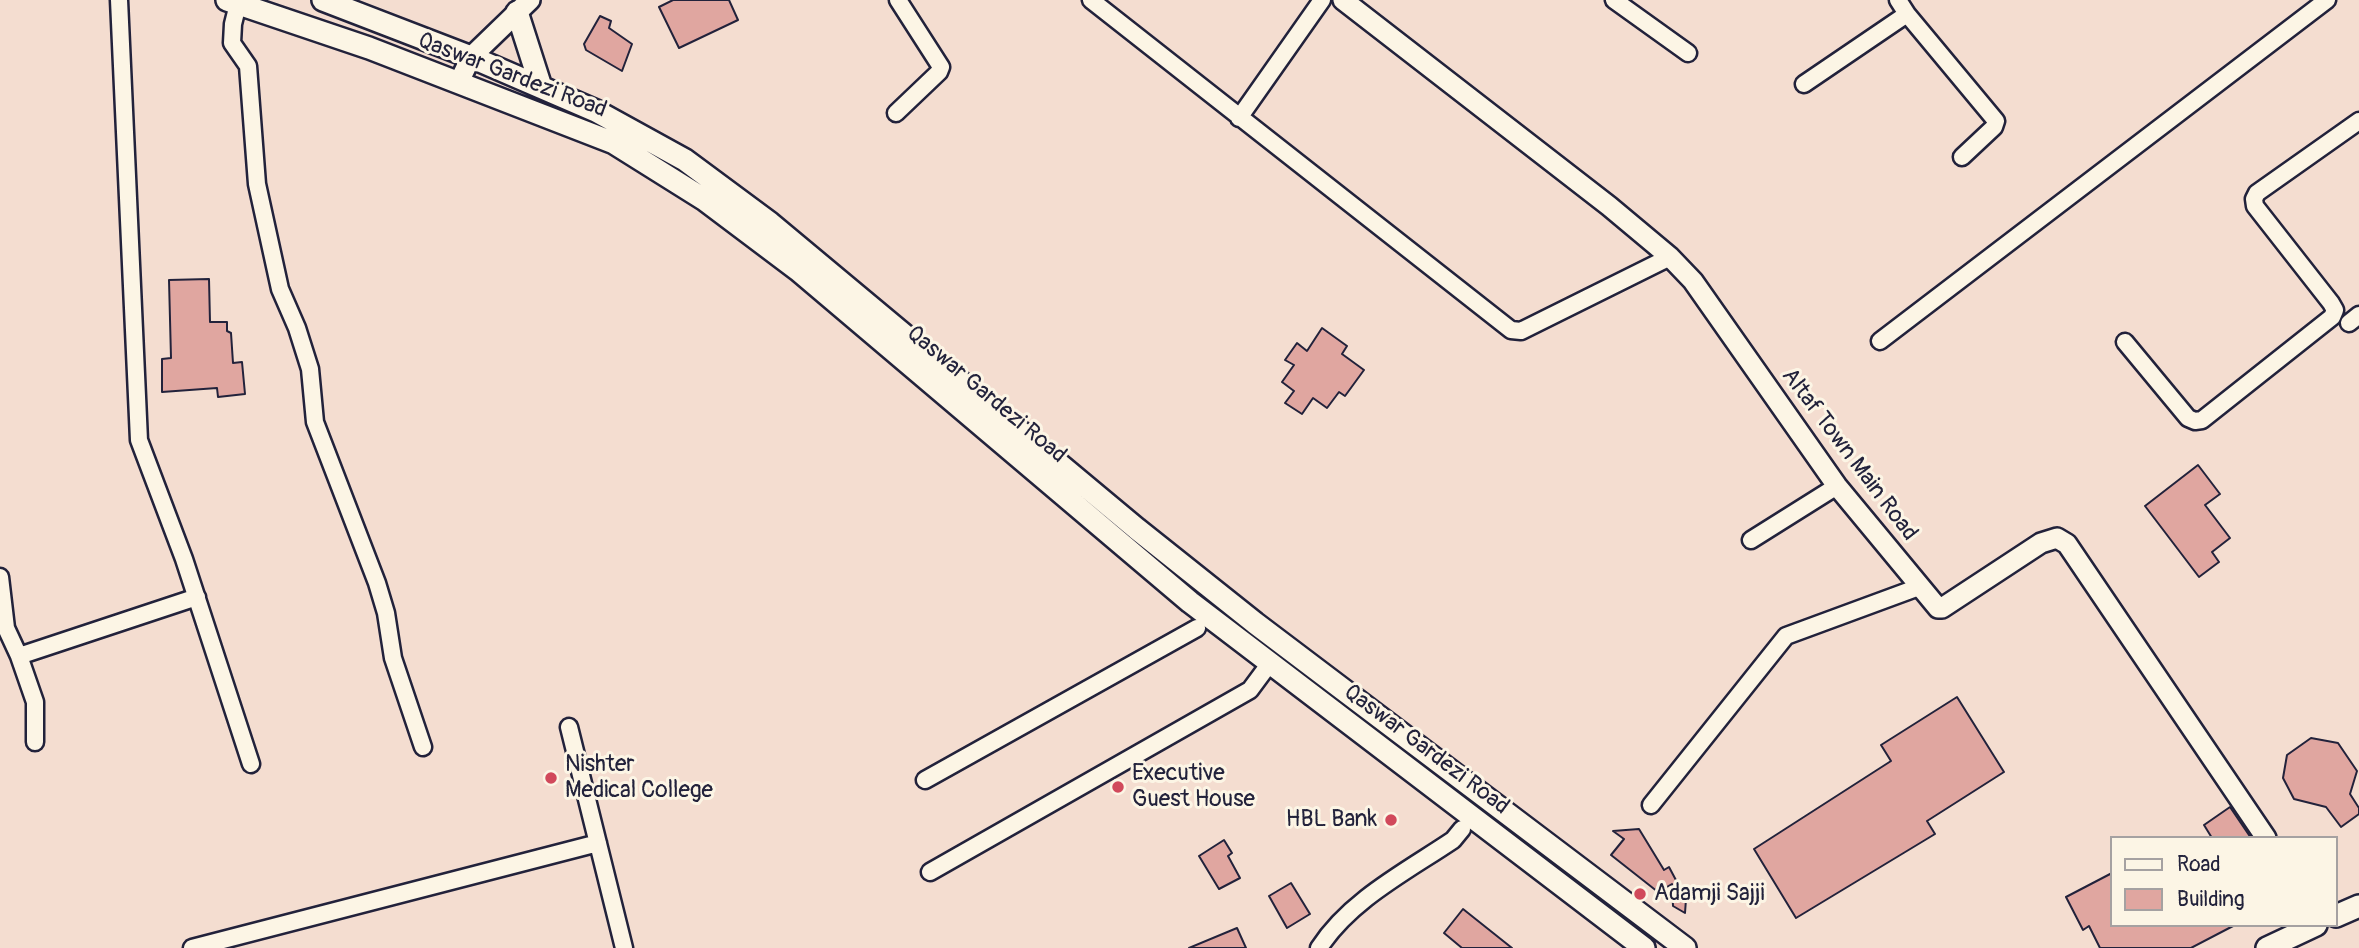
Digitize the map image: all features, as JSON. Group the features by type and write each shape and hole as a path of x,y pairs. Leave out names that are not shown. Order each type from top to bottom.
{"main road":[{"path":"323,0 471,57 596,111 685,160 770,223 1244,615 1685,948"},
{"name":"Qaswar Gardezi Road","path":"232,2 369,48 614,143 705,200 798,270 1181,594 1644,948"},
{"path":"524,6 541,87"},
{"path":"2338,915 2359,906"},
{"path":"2267,948 2312,927"}],"street":[{"path":"119,0 139,440 197,597 251,764"},
{"path":"897,113 941,67 898,0"},
{"path":"1091,0 1511,330 1521,331 1670,257"},
{"path":"1239,118 1322,0"},
{"name":"Altaf Town Main Road","path":"1343,0 1609,206 1670,257 1693,281 1837,486 1934,605 1942,608 2041,543 2057,538 2067,544 2265,836"},
{"path":"1614,0 1688,53"},
{"path":"1898,0 1996,121 1994,127 1962,157"},
{"path":"1880,341 2327,0"},
{"path":"232,2 232,43 248,66 257,184 280,289 297,328 310,369 315,422 377,583 386,613 393,658 423,747"},
{"path":"459,82 471,57 524,6"},
{"path":"1804,84 1907,14"},
{"path":"2125,342 2188,418 2195,421 2202,420 2332,317 2335,310 2331,303 2255,206 2253,199 2257,193 2359,121"},
{"path":"1751,540 1837,486"},
{"path":"0,577 6,628 35,702 35,742"},
{"path":"1651,805 1786,636 1919,587"},
{"path":"19,656 197,597"},
{"path":"925,780 1197,628"},
{"path":"930,872 1250,690 1270,663"},
{"path":"569,727 624,948"},
{"path":"1319,948 1327,935 1352,910 1453,841 1462,829"},
{"path":"192,948 598,842"}],"building":[{"path":"673,0 729,0 738,20 679,48 659,7"},
{"path":"600,16 611,21 609,28 632,44 622,71 586,50 584,44"},
{"path":"209,279 210,322 227,322 227,331 231,333 233,363 242,362 245,394 218,397 217,388 162,392 162,359 171,358 169,280"},
{"path":"1322,328 1347,346 1342,354 1364,370 1345,396 1339,392 1327,408 1313,398 1302,414 1285,403 1294,391 1282,382 1294,365 1285,360 1297,343 1307,351"},
{"path":"2198,465 2220,494 2205,505 2230,538 2212,552 2219,562 2199,577 2145,506"},
{"path":"1957,697 2004,772 1927,821 1935,834 1796,918 1754,849 1891,761 1881,745"},
{"path":"2311,738 2338,743 2357,771 2350,794 2359,808 2359,814 2341,827 2326,807 2294,799 2283,778 2287,755"},
{"path":"2230,807 2250,836 2211,836 2204,825"},
{"path":"1639,829 1664,870 1669,867 1686,899 1685,913 1673,906 1672,884 1658,892 1611,855 1624,839 1613,831"},
{"path":"1224,840 1232,853 1228,856 1240,878 1219,889 1199,856"},
{"path":"2110,874 2110,927 2231,927 2191,948 2100,948 2089,926 2083,930 2066,897"},
{"path":"1291,883 1310,914 1287,928 1269,896"},
{"path":"1463,909 1512,948 1462,948 1444,933"},
{"path":"1237,928 1246,948 1189,948"}],"place":[{"name":"Nishter Medical College","path":"551,778"},
{"name":"Executive Guest House","path":"1118,787"},
{"name":"HBL Bank","path":"1391,820"},
{"name":"Adamji Sajji","path":"1640,894"}]}
